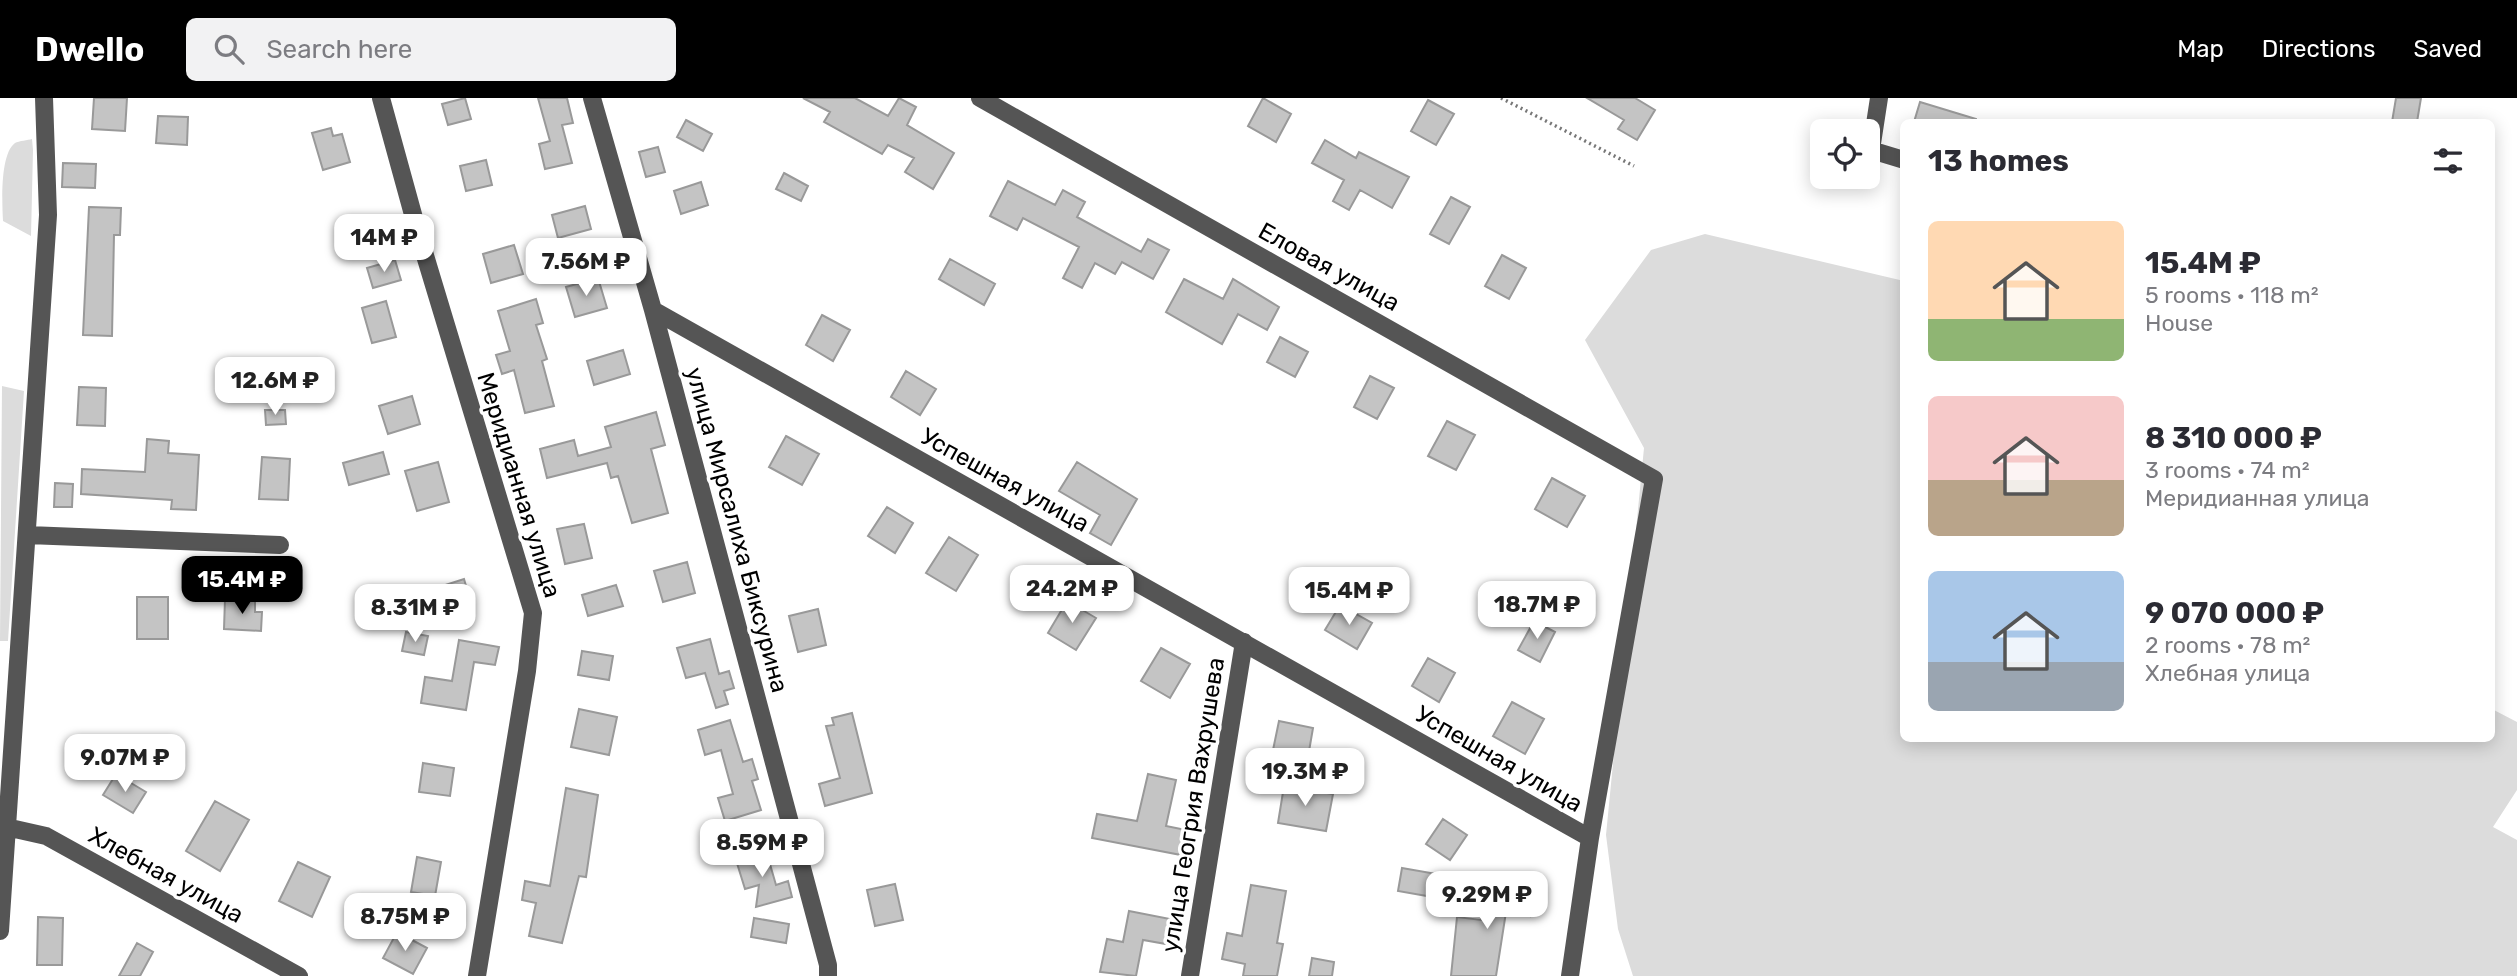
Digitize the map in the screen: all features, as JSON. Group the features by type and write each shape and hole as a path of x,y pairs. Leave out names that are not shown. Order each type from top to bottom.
{"street":[{"path":"0,931 48,215 44,98"},
{"name":"Меридианная улица","path":"382,98 421,242 533,613 527,671 477,976"},
{"name":"улица Мирсалиха Биксурина","path":"592,98 653,310 828,965 828,976"},
{"name":"Еловая улица","path":"980,98 1654,479 1590,838"},
{"path":"1879,98 1871,150 1900,159"},
{"name":"Успешная улица","path":"653,310 1590,838"},
{"path":"28,535 280,545"},
{"name":"улица Геогрия Вахрушева","path":"1190,976 1244,642"},
{"name":"Хлебная улица","path":"6,827 46,836 299,976"},
{"path":"1570,976 1590,838"}],"path":[{"path":"1501,98 1634,166"}],"shaded area":[{"path":"32,139 31,236 3,221 2,191 4,168 10,149 15,143"},
{"path":"1705,234 1900,280 1900,742 2495,742 2495,711 2517,722 2517,790 2493,827 2517,840 2517,976 1633,976 1618,929 1606,835 1644,448 1585,340 1651,250"},
{"path":"2,386 24,391 8,641 0,641"}],"building":[{"path":"94,98 127,98 125,131 92,129"},
{"path":"465,98 471,119 448,125 442,104"},
{"path":"538,98 567,98 573,123 562,125 572,163 545,169 539,144 550,141"},
{"path":"803,98 855,98 888,116 899,98 916,107 907,125 954,153 933,189 905,172 914,158 888,145 882,154 824,122 830,112"},
{"path":"1263,98 1291,114 1276,142 1248,126"},
{"path":"1587,98 1635,98 1655,110 1637,140 1618,129 1624,120"},
{"path":"2396,98 2421,98 2418,119 2392,119"},
{"path":"1428,100 1454,114 1436,145 1411,131"},
{"path":"1920,102 1976,119 1915,119"},
{"path":"158,116 188,117 187,145 156,143"},
{"path":"686,120 712,134 703,151 677,137"},
{"path":"331,128 333,136 342,134 350,162 323,170 312,133"},
{"path":"1325,140 1356,158 1359,152 1409,177 1392,208 1360,190 1349,210 1333,201 1344,180 1312,163"},
{"path":"658,147 665,172 646,177 639,152"},
{"path":"486,160 492,185 466,191 460,166"},
{"path":"63,163 96,164 95,188 62,187"},
{"path":"784,173 808,186 801,201 776,189"},
{"path":"1008,181 1055,205 1063,190 1085,202 1077,217 1141,252 1148,239 1169,250 1153,279 1122,262 1115,274 1095,263 1082,288 1063,278 1079,247 1023,218 1017,230 990,216"},
{"path":"701,182 708,205 681,214 674,191"},
{"path":"1451,197 1470,207 1449,244 1430,234"},
{"path":"585,206 591,229 558,238 552,215"},
{"path":"89,207 121,208 120,235 114,235 112,336 83,335"},
{"path":"364,222 371,251 348,257 341,228"},
{"path":"514,245 523,274 491,283 483,254"},
{"path":"1502,255 1526,268 1509,299 1485,286"},
{"path":"950,259 995,284 984,305 939,279"},
{"path":"395,260 401,280 373,288 367,268"},
{"path":"598,278 607,308 575,317 566,287"},
{"path":"1184,279 1223,299 1233,279 1279,307 1267,330 1238,314 1222,344 1166,312"},
{"path":"536,299 543,323 536,325 547,359 542,361 554,406 525,413 514,370 502,374 496,355 510,351 498,311"},
{"path":"386,301 396,337 372,343 362,308"},
{"path":"822,315 850,330 833,361 806,345"},
{"path":"1280,337 1308,352 1295,377 1267,362"},
{"path":"623,350 630,374 594,385 587,361"},
{"path":"906,371 936,389 920,415 891,397"},
{"path":"1370,376 1394,388 1377,419 1354,407"},
{"path":"79,387 106,388 105,426 77,425"},
{"path":"412,396 420,424 388,434 379,406"},
{"path":"265,410 285,410 286,424 266,425"},
{"path":"656,412 665,445 651,449 668,513 632,523 618,476 611,478 607,463 547,478 540,449 574,440 578,456 611,447 605,427"},
{"path":"1447,421 1475,435 1456,470 1428,456"},
{"path":"786,436 819,454 802,485 769,467"},
{"path":"147,439 169,441 168,453 199,455 196,510 171,509 172,500 81,494 82,469 145,472"},
{"path":"383,452 389,474 349,485 343,463"},
{"path":"262,457 290,459 288,500 259,499"},
{"path":"438,462 449,502 417,511 405,471"},
{"path":"1077,462 1137,499 1111,545 1090,533 1100,515 1059,491"},
{"path":"1552,478 1585,496 1567,527 1535,509"},
{"path":"55,483 73,484 72,507 54,507"},
{"path":"887,507 913,523 895,553 868,536"},
{"path":"584,524 592,558 565,564 557,529"},
{"path":"949,537 978,555 956,591 926,573"},
{"path":"687,562 695,593 663,602 654,571"},
{"path":"464,579 473,610 442,619 433,589"},
{"path":"616,585 623,606 588,616 582,595"},
{"path":"137,597 168,597 168,639 137,639"},
{"path":"225,599 255,600 255,612 262,612 261,631 224,629"},
{"path":"1067,601 1096,618 1076,650 1048,633"},
{"path":"1340,605 1372,623 1357,649 1325,630"},
{"path":"818,609 826,645 798,652 789,616"},
{"path":"1534,621 1555,632 1540,662 1518,650"},
{"path":"406,632 428,636 424,655 402,651"},
{"path":"710,639 719,674 729,671 734,688 724,691 728,704 716,708 705,673 686,678 677,648"},
{"path":"459,640 499,647 495,665 474,662 466,710 421,703 425,677 452,681"},
{"path":"1161,648 1190,664 1170,698 1141,681"},
{"path":"582,651 613,656 609,680 578,675"},
{"path":"1428,658 1455,673 1439,702 1412,686"},
{"path":"1512,702 1544,719 1525,754 1493,736"},
{"path":"579,709 617,717 609,755 571,747"},
{"path":"852,713 872,793 825,806 819,784 840,778 826,726 834,725 832,718"},
{"path":"730,720 743,762 752,759 758,779 752,781 761,810 725,821 718,798 733,794 721,750 705,755 698,730"},
{"path":"1279,721 1313,728 1308,757 1273,750"},
{"path":"423,763 454,768 450,796 419,792"},
{"path":"116,774 146,792 133,813 103,795"},
{"path":"1148,774 1176,780 1166,826 1186,830 1181,855 1092,838 1097,814 1137,821"},
{"path":"1284,786 1333,794 1326,831 1278,823"},
{"path":"566,788 598,795 586,877 579,876 562,943 529,936 536,903 522,900 525,881 550,886"},
{"path":"215,801 249,820 220,871 186,851"},
{"path":"1443,819 1467,835 1450,860 1426,844"},
{"path":"765,847 776,885 788,881 792,897 756,907 759,885 745,889 736,860 764,852"},
{"path":"417,857 441,862 435,896 411,892"},
{"path":"298,862 330,877 312,917 279,901"},
{"path":"1402,868 1448,876 1444,899 1398,891"},
{"path":"1487,883 1534,891 1530,916 1506,912 1496,976 1451,976 1457,917 1481,920"},
{"path":"895,884 903,920 875,926 867,890"},
{"path":"1251,885 1286,891 1277,943 1283,944 1277,976 1243,976 1245,964 1222,959 1227,933 1242,936"},
{"path":"1129,911 1170,919 1166,944 1143,940 1136,976 1100,972 1107,939 1123,942"},
{"path":"38,917 63,918 62,965 37,965"},
{"path":"754,918 789,924 786,943 751,937"},
{"path":"397,932 427,948 413,974 383,958"},
{"path":"137,943 153,952 140,976 119,976"},
{"path":"1312,958 1334,962 1332,976 1309,976"}]}
